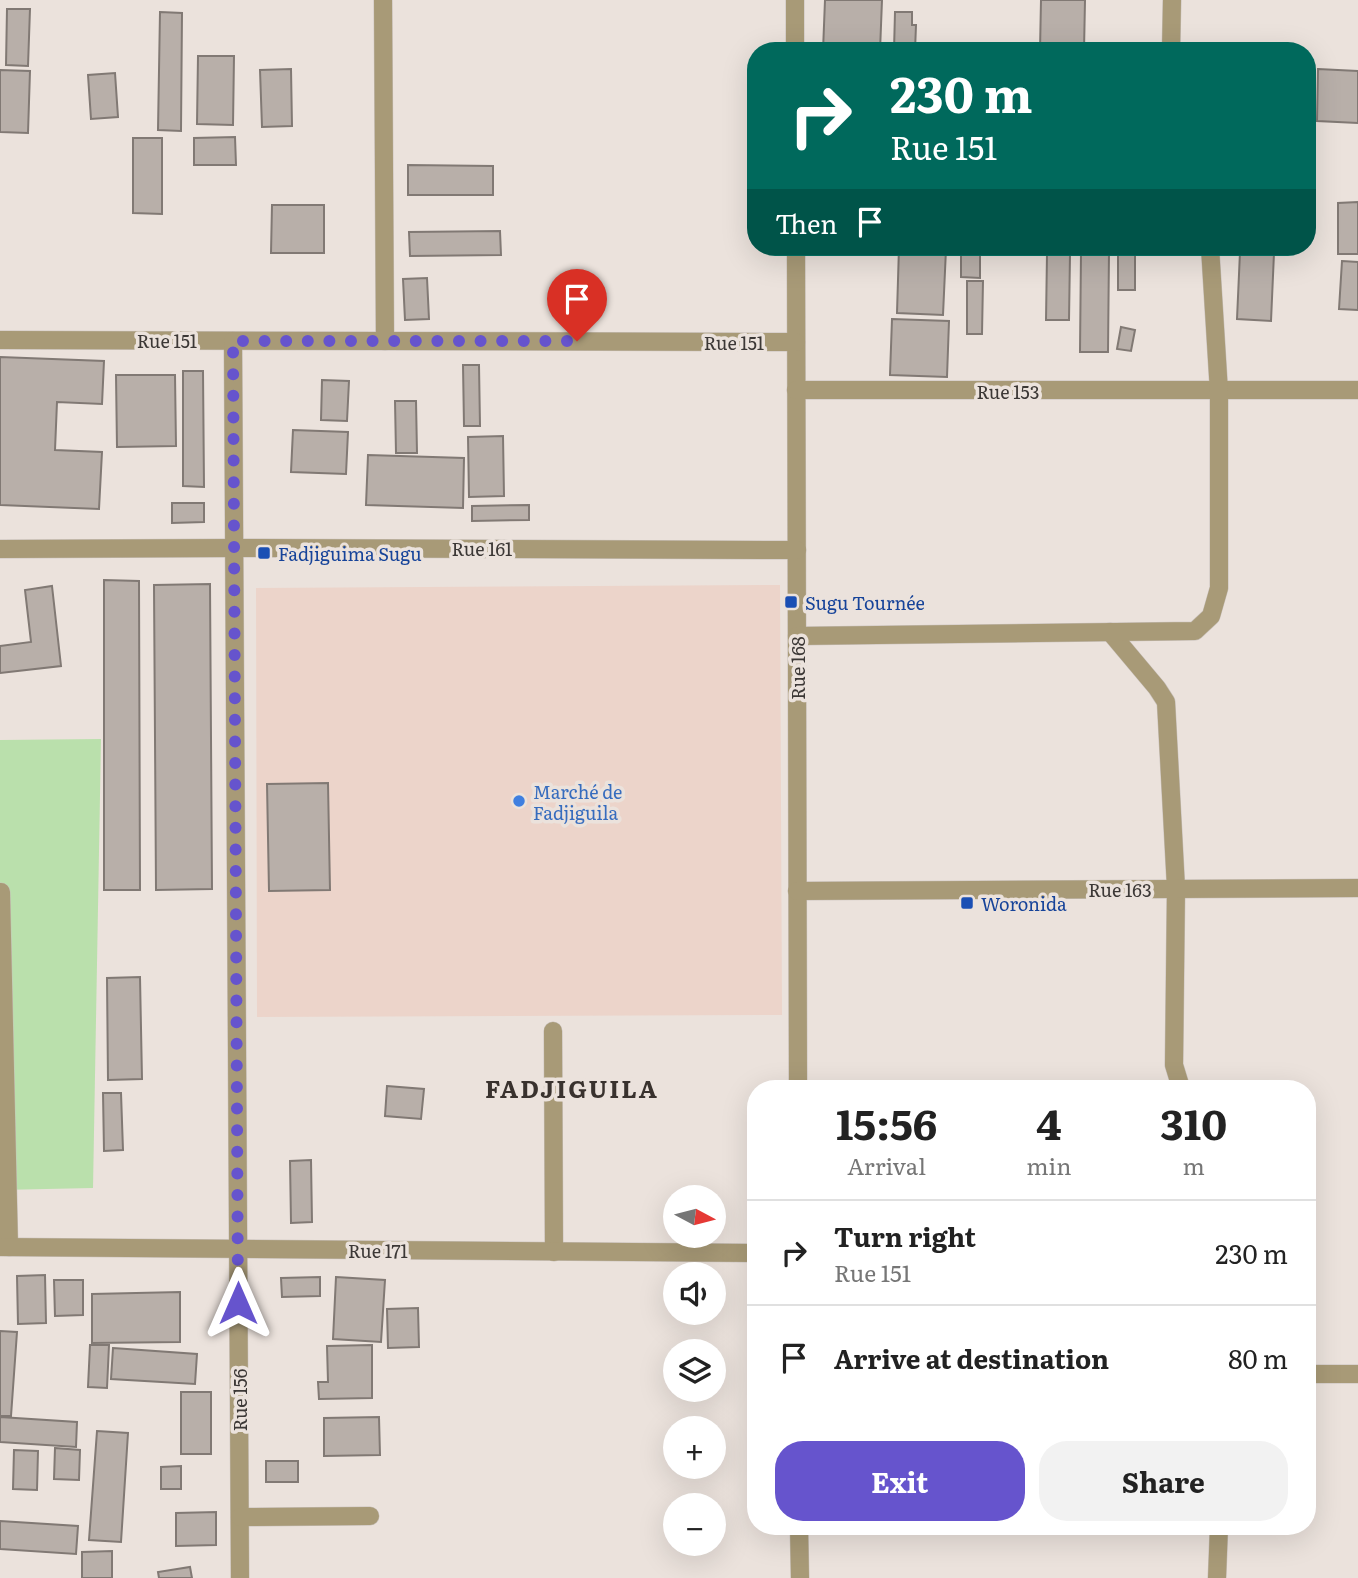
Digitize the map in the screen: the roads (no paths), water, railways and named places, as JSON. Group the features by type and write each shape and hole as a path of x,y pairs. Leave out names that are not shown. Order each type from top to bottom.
{"street":[{"path":"383,0 385,341"},
{"path":"795,0 795,42"},
{"path":"1171,42 1172,0"},
{"name":"Rue 168","path":"796,256 798,1080"},
{"path":"797,636 1195,631 1211,616 1219,589 1219,392 1211,256"},
{"name":"Rue 151","path":"0,340 796,342"},
{"name":"Rue 156","path":"233,341 240,1578"},
{"name":"Rue 153","path":"796,390 1358,390"},
{"name":"Rue 161","path":"0,549 796,550"},
{"path":"1110,632 1166,702 1175,888 1174,1065 1179,1080"},
{"name":"Rue 163","path":"797,891 1358,887"},
{"path":"1,892 5,1247"},
{"path":"553,1031 554,1252"},
{"name":"Rue 171","path":"5,1247 747,1253"},
{"path":"1316,1374 1358,1374"},
{"path":"240,1517 370,1516"},
{"path":"800,1535 800,1578"},
{"path":"1217,1578 1219,1535"}],"place":[{"name":"Fadjiguima Sugu","path":"264,553"},
{"name":"Sugu Tournée","path":"791,602"},
{"name":"Marché de Fadjiguila","path":"519,801"},
{"name":"Woronida","path":"967,903"}],"district":[{"name":"FADJIGUILA","path":"572,1087"}]}
